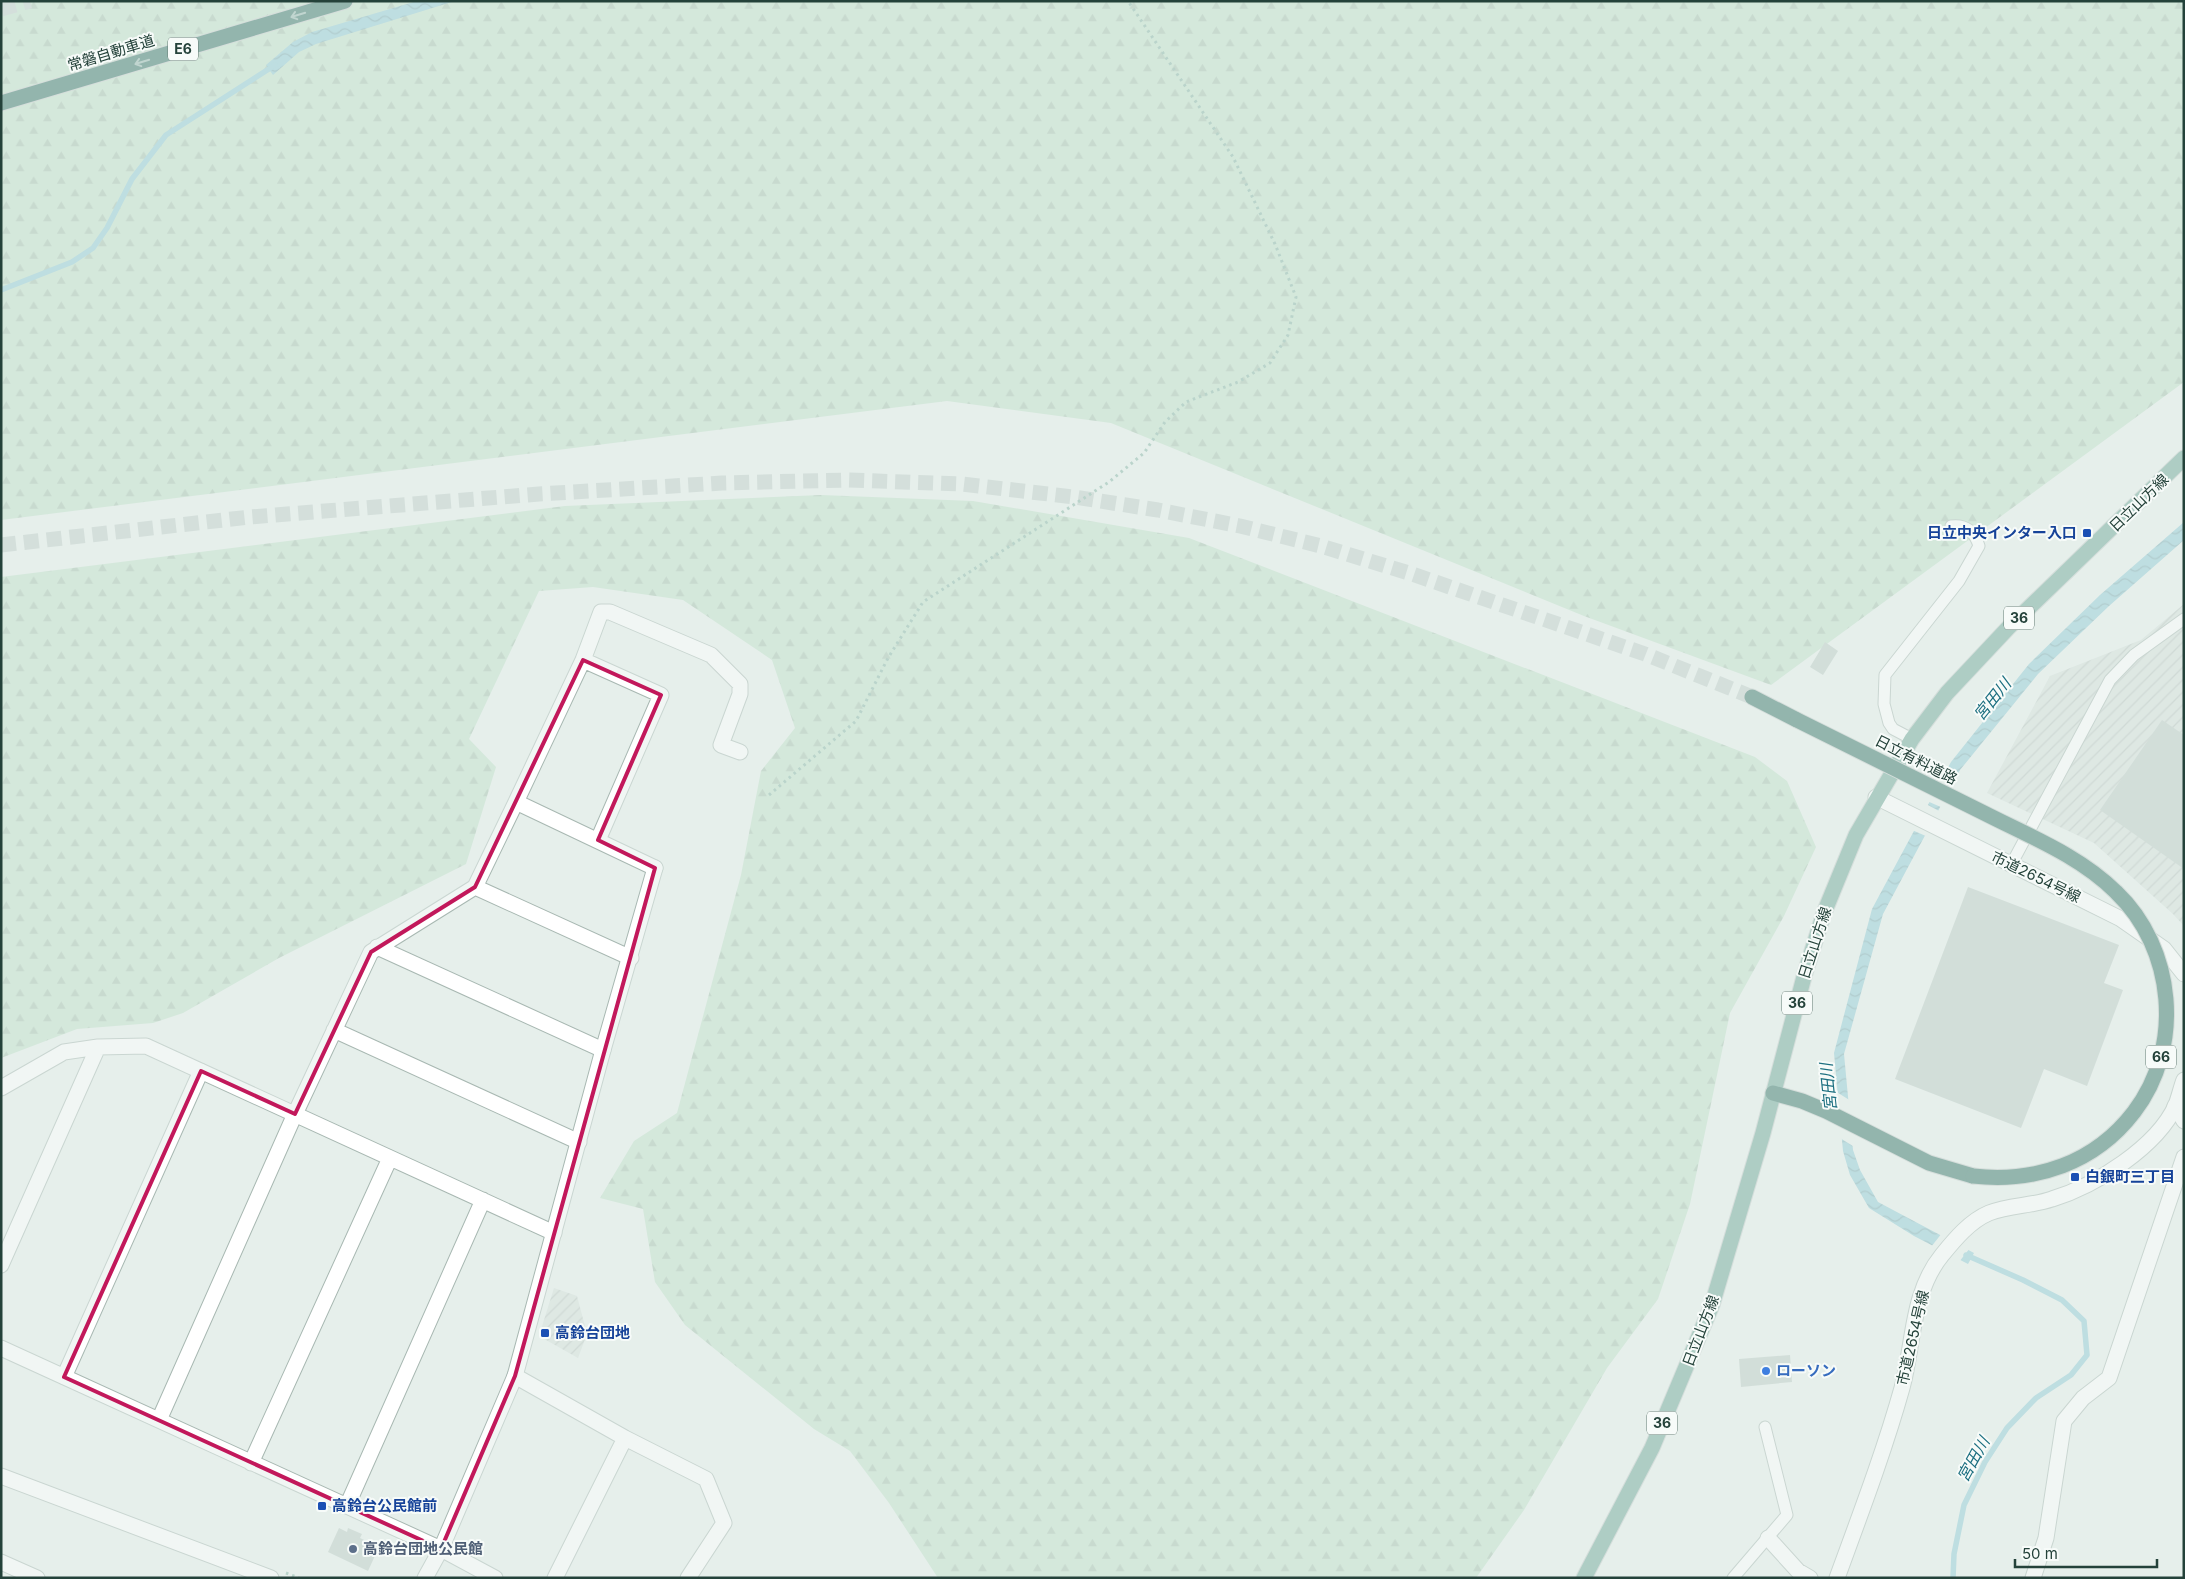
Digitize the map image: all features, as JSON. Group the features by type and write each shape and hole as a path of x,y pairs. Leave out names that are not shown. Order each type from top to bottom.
{"highway":[{"name":"常磐自動車道","path":"1,103 345,1"},
{"name":"日立有料道路","path":"1752,697 2064,854 2103,880 2117,892 2138,918 2154,948 2164,979 2166,996 2166,1029 2161,1060 2149,1089 2133,1113 2113,1135 2089,1152 2064,1165 2032,1176 1998,1179 1973,1176 1929,1163 1810,1104 1773,1093"}],"main road":[{"name":"日立山方線","path":"1584,1578 1652,1448 1709,1314 1773,1093 1805,973 1824,913 1845,858 1876,797 1912,739 1973,663 2184,458"}],"street":[{"path":"159,1420 295,1114 371,952 476,887 583,660 601,612 610,612 711,655 740,684 740,694 721,745 740,752"},
{"path":"583,660 661,695 598,840"},
{"name":"市道2654号線","path":"1876,797 2121,919 2141,931 2164,949 2184,974"},
{"path":"425,1578 441,1549 515,1376 603,1050 631,958 655,868 516,802"},
{"path":"476,887 631,958"},
{"path":"377,947 603,1050"},
{"path":"334,1030 579,1142"},
{"path":"1,1088 64,1052 98,1047 146,1046 554,1233"},
{"path":"1,1265 98,1047"},
{"path":"64,1377 201,1071"},
{"name":"市道2654号線","path":"1837,1578 1888,1435 1903,1386 1923,1288 1940,1258 1966,1228 1990,1213 2054,1199 2079,1189 2102,1176 2144,1147 2176,1106 2184,1080"},
{"path":"2176,1106 2184,1121"},
{"path":"2033,1578 2046,1538 2056,1485 2064,1421 2083,1398 2109,1378 2184,1157"},
{"path":"252,1463 390,1158"},
{"path":"347,1506 482,1200"},
{"path":"1,1348 441,1549 495,1578"},
{"path":"515,1376 625,1438 706,1479 724,1523 688,1578"},
{"path":"555,1578 625,1438"},
{"path":"1,1476 271,1578"},
{"path":"1768,1538 1798,1572 1810,1578"},
{"path":"1,1562 37,1578"}],"lane":[{"path":"1912,739 1893,728 1889,723 1884,704 1885,675 1959,581 1979,546 1972,532 1966,527 1951,526"},
{"path":"2011,865 2110,680 2134,655 2184,619"},
{"path":"1733,1578 1787,1516 1765,1427"}],"path":[{"path":"770,795 856,721 888,658 923,602 1109,482 1144,453 1165,422 1186,402 1238,382 1270,363 1288,335 1296,296 1275,244 1233,157 1128,1"}],"highlighted area":[{"path":"583,660 661,695 598,840 655,868 515,1376 441,1549 64,1377 201,1071 295,1114 371,952 475,887"}],"shaded area":[{"path":"2184,604 2184,926 2094,843 1987,793 2050,676 2141,640"},
{"path":"554,1288 577,1296 587,1334 578,1358 539,1336"}],"green space":[{"path":"1,1 2184,1 2184,382 1771,685 1584,616 1111,423 947,401 1,520"},
{"path":"821,495 973,501 1189,538 1755,757 1787,781 1816,847 1784,916 1730,1013 1690,1204 1658,1299 1607,1368 1524,1510 1476,1578 938,1578 889,1503 850,1451 814,1429 685,1325 655,1282 643,1209 600,1198 634,1141 677,1113 741,875 761,771 795,728 772,660 683,600 593,587 539,591 469,739 496,767 466,864 279,958 183,1013 153,1023 77,1029 1,1058 1,577 565,506"}],"water":[{"path":"417,1 455,1 316,44 299,52 273,75 266,65 293,42 312,32"},
{"path":"2184,522 2184,540 2109,606 2038,674 1960,770 1883,914 1844,1054 1853,1150 1860,1170 1878,1202 1974,1253 1968,1264 1914,1236 1869,1208 1850,1175 1843,1151 1834,1053 1872,909 1951,762 2029,664 2100,595"}],"pier":[{"path":"1941,776 1956,784 1943,808 1927,801"},
{"path":"1926,804 1941,812 1928,837 1912,830"},
{"path":"1835,1091 1851,1101 1856,1148 1840,1138"},
{"path":"1942,1233 1970,1248 1959,1262 1931,1247"}],"building":[{"path":"1825,642 1838,651 1823,675 1810,667"},
{"path":"2162,720 2184,735 2184,869 2100,810"},
{"path":"1968,887 2119,945 2104,983 2123,990 2087,1086 2044,1069 2021,1128 1895,1079"},
{"name":"ローソン","path":"1790,1355 1792,1382 1741,1387 1739,1359"},
{"name":"高鈴台団地公民館","path":"339,1528 347,1532 348,1528 362,1534 360,1538 379,1547 368,1571 328,1552"}],"waterway":[{"path":"1,290 72,262 93,248 107,228 132,179 166,135 275,65"},
{"name":"宮田川","path":"1953,1578 1954,1554 1964,1505 1985,1462 2007,1428 2036,1398 2071,1375 2087,1355 2084,1321 2062,1300 2023,1280 1966,1255"}],"tunnel":[{"path":"1,9 30,1"},
{"path":"1,545 250,517 539,494 722,483 848,480 962,484 1074,497 1158,510 1240,526 1321,546 1412,574 1645,654 1752,697"}],"place":[{"name":"日立中央インター入口","path":"2087,533"},
{"name":"白銀町三丁目","path":"2075,1177"},
{"name":"高鈴台団地","path":"545,1333"},
{"name":"ローソン","path":"1766,1371"},
{"name":"高鈴台公民館前","path":"322,1506"},
{"name":"高鈴台団地公民館","path":"353,1549"}]}
